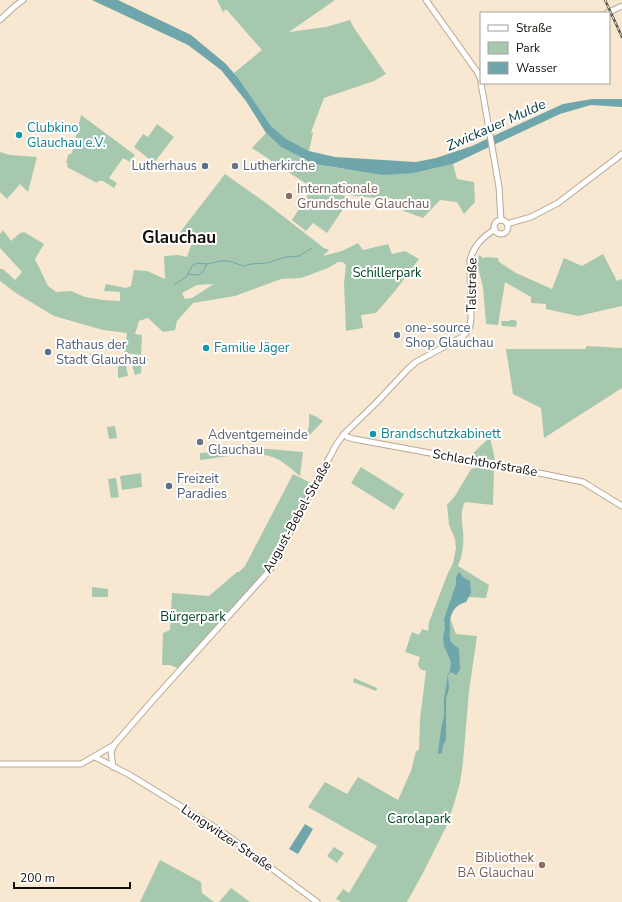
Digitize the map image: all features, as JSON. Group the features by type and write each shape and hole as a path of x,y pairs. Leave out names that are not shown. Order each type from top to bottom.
{"street":[{"path":"0,20 24,0"},
{"path":"426,0 480,77"},
{"path":"609,12 622,6"},
{"path":"482,84 500,200 501,220"},
{"path":"507,224 531,217 558,203 622,154"},
{"path":"501,220 505,221 507,224"},
{"path":"501,220 495,223 494,229 498,233 504,233 508,228 507,224"},
{"name":"Talstraße","path":"470,326 470,260 478,242 494,229"},
{"name":"August-Bebel-Straße","path":"0,764 81,764 114,745 270,570 336,445 344,434 416,362 457,340 467,332 470,326"},
{"name":"Schlachthofstraße","path":"344,434 347,437 354,439 538,472 583,482 622,506"},
{"path":"113,767 111,752 114,745"},
{"name":"Lungwitzer Straße","path":"95,757 224,833 317,902"}],"green space":[{"path":"217,0 335,0 289,32 326,27 350,20 386,74 374,81 324,98 311,132 313,133 309,151 286,140 271,126 234,73 262,50 226,9 223,12"},
{"path":"81,115 135,155 130,162 123,158 109,178 117,183 114,188 103,181 98,181 97,183 67,167 68,164 66,163 68,155 72,153"},
{"path":"157,124 174,137 154,163 134,147 143,134 148,137"},
{"path":"266,133 281,147 314,164 344,169 414,173 453,164 457,179 474,182 475,202 464,214 457,202 440,200 423,218 404,211 391,198 359,196 315,187 305,183 252,148"},
{"path":"0,152 10,155 37,157 28,192 20,184 7,199 0,192"},
{"name":"Schillerpark","path":"225,174 266,203 324,248 329,250 323,256 342,251 358,243 363,250 388,244 392,254 405,251 419,259 376,313 361,315 363,328 346,331 344,283 346,265 343,262 338,262 328,268 301,278 281,279 235,296 193,303 177,321 175,330 163,332 148,318 139,321 135,334 142,335 141,355 124,353 127,333 103,330 54,316 16,293 0,281 0,269 3,269 15,280 22,272 0,248 0,234 3,230 11,241 20,233 24,232 44,244 35,259 48,286 56,292 71,291 85,297 120,301 120,292 104,291 106,284 126,288 131,286 134,270 147,271 165,279 164,256 178,255 187,257 193,240 178,235","holes":["214,284 192,298 185,299 182,293 197,285"]},
{"path":"313,187 346,196 348,199 347,203 327,233 313,223 306,231 292,220"},
{"path":"603,254 617,281 622,279 622,306 578,316 546,309 546,304 531,303 531,297 505,282 498,325 486,324 483,287 477,264 479,255 483,258 498,258 499,262 516,273 552,289 564,258 582,266"},
{"path":"515,320 517,322 516,327 502,326 501,321"},
{"path":"587,346 622,348 622,388 544,438 541,408 513,394 506,349 585,349"},
{"path":"125,356 142,359 141,373 135,375 132,365 129,365 126,366 128,376 118,378 118,366 121,366 122,363 124,363"},
{"path":"309,414 323,421 306,439 309,425"},
{"path":"115,426 117,438 109,439 107,427"},
{"path":"490,437 495,460 468,458"},
{"path":"257,448 303,452 300,476 285,464 269,456 253,454 200,460 200,453"},
{"path":"361,467 404,494 394,510 351,483"},
{"name":"Carolapark","path":"480,467 494,469 493,505 465,502 463,505 463,549 458,566 489,585 486,598 468,597 466,602 460,604 456,608 450,618 456,634 477,636 469,691 463,762 460,783 454,804 446,827 407,902 341,902 336,899 343,889 349,893 377,846 308,807 325,782 347,794 358,777 398,800 411,771 416,751 419,750 420,719 426,671 420,669 418,664 420,657 405,652 412,632 419,635 422,629 428,631 429,622 453,563 456,548 455,539 449,525 447,505 455,496 471,469"},
{"path":"141,473 142,487 122,490 120,476"},
{"name":"Bürgerpark","path":"293,474 313,484 272,561 264,572 178,668 170,665 162,665 163,633 170,630 172,593 209,596 237,572 239,572 245,566"},
{"path":"116,478 119,497 111,498 108,479"},
{"path":"92,587 108,589 108,597 92,597"},
{"path":"354,678 377,688 376,691 353,682"},
{"path":"334,847 344,853 337,863 327,856"},
{"path":"160,860 201,882 202,893 214,902 140,902"},
{"path":"231,888 250,902 219,902"}],"water":[{"path":"92,0 118,0 191,35 226,64 238,78 271,126 286,139 309,151 335,157 416,162 436,158 472,146 563,104 592,99 622,99 622,107 591,105 560,114 453,164 414,173 383,175 314,164 281,147 266,133 246,101 221,70 188,45"},
{"path":"459,572 463,577 470,581 471,593 466,602 457,606 452,612 450,620 450,639 451,642 459,649 460,669 456,675 451,672 448,675 449,689 446,698 446,740 443,745 442,753 439,754 441,729 444,716 444,699 448,674 450,671 451,662 444,646 444,619 456,584 456,577"},
{"path":"305,824 313,829 298,854 289,849"}],"waterway":[{"path":"175,284 186,277 192,266 197,263 207,264 220,261 229,261 243,266 267,263 286,257 299,256 312,248"},
{"path":"188,274 199,275 202,273 207,264"}],"railway":[{"path":"605,0 622,37"}],"place":[{"name":"Clubkino Glauchau e.V.","path":"19,135"},
{"name":"Lutherhaus","path":"205,166"},
{"name":"Lutherkirche","path":"235,166"},
{"name":"Internationale Grundschule Glauchau","path":"289,196"},
{"name":"one-source Shop Glauchau","path":"397,335"},
{"name":"Familie Jäger","path":"206,348"},
{"name":"Rathaus der Stadt Glauchau","path":"48,352"},
{"name":"Brandschutzkabinett","path":"373,434"},
{"name":"Adventgemeinde Glauchau","path":"200,442"},
{"name":"Freizeit Paradies","path":"169,486"},
{"name":"Bibliothek BA Glauchau","path":"542,865"}],"district":[{"name":"Glauchau","path":"179,237"}],"water label":[{"name":"Zwickauer Mulde","path":"496,125"}]}
